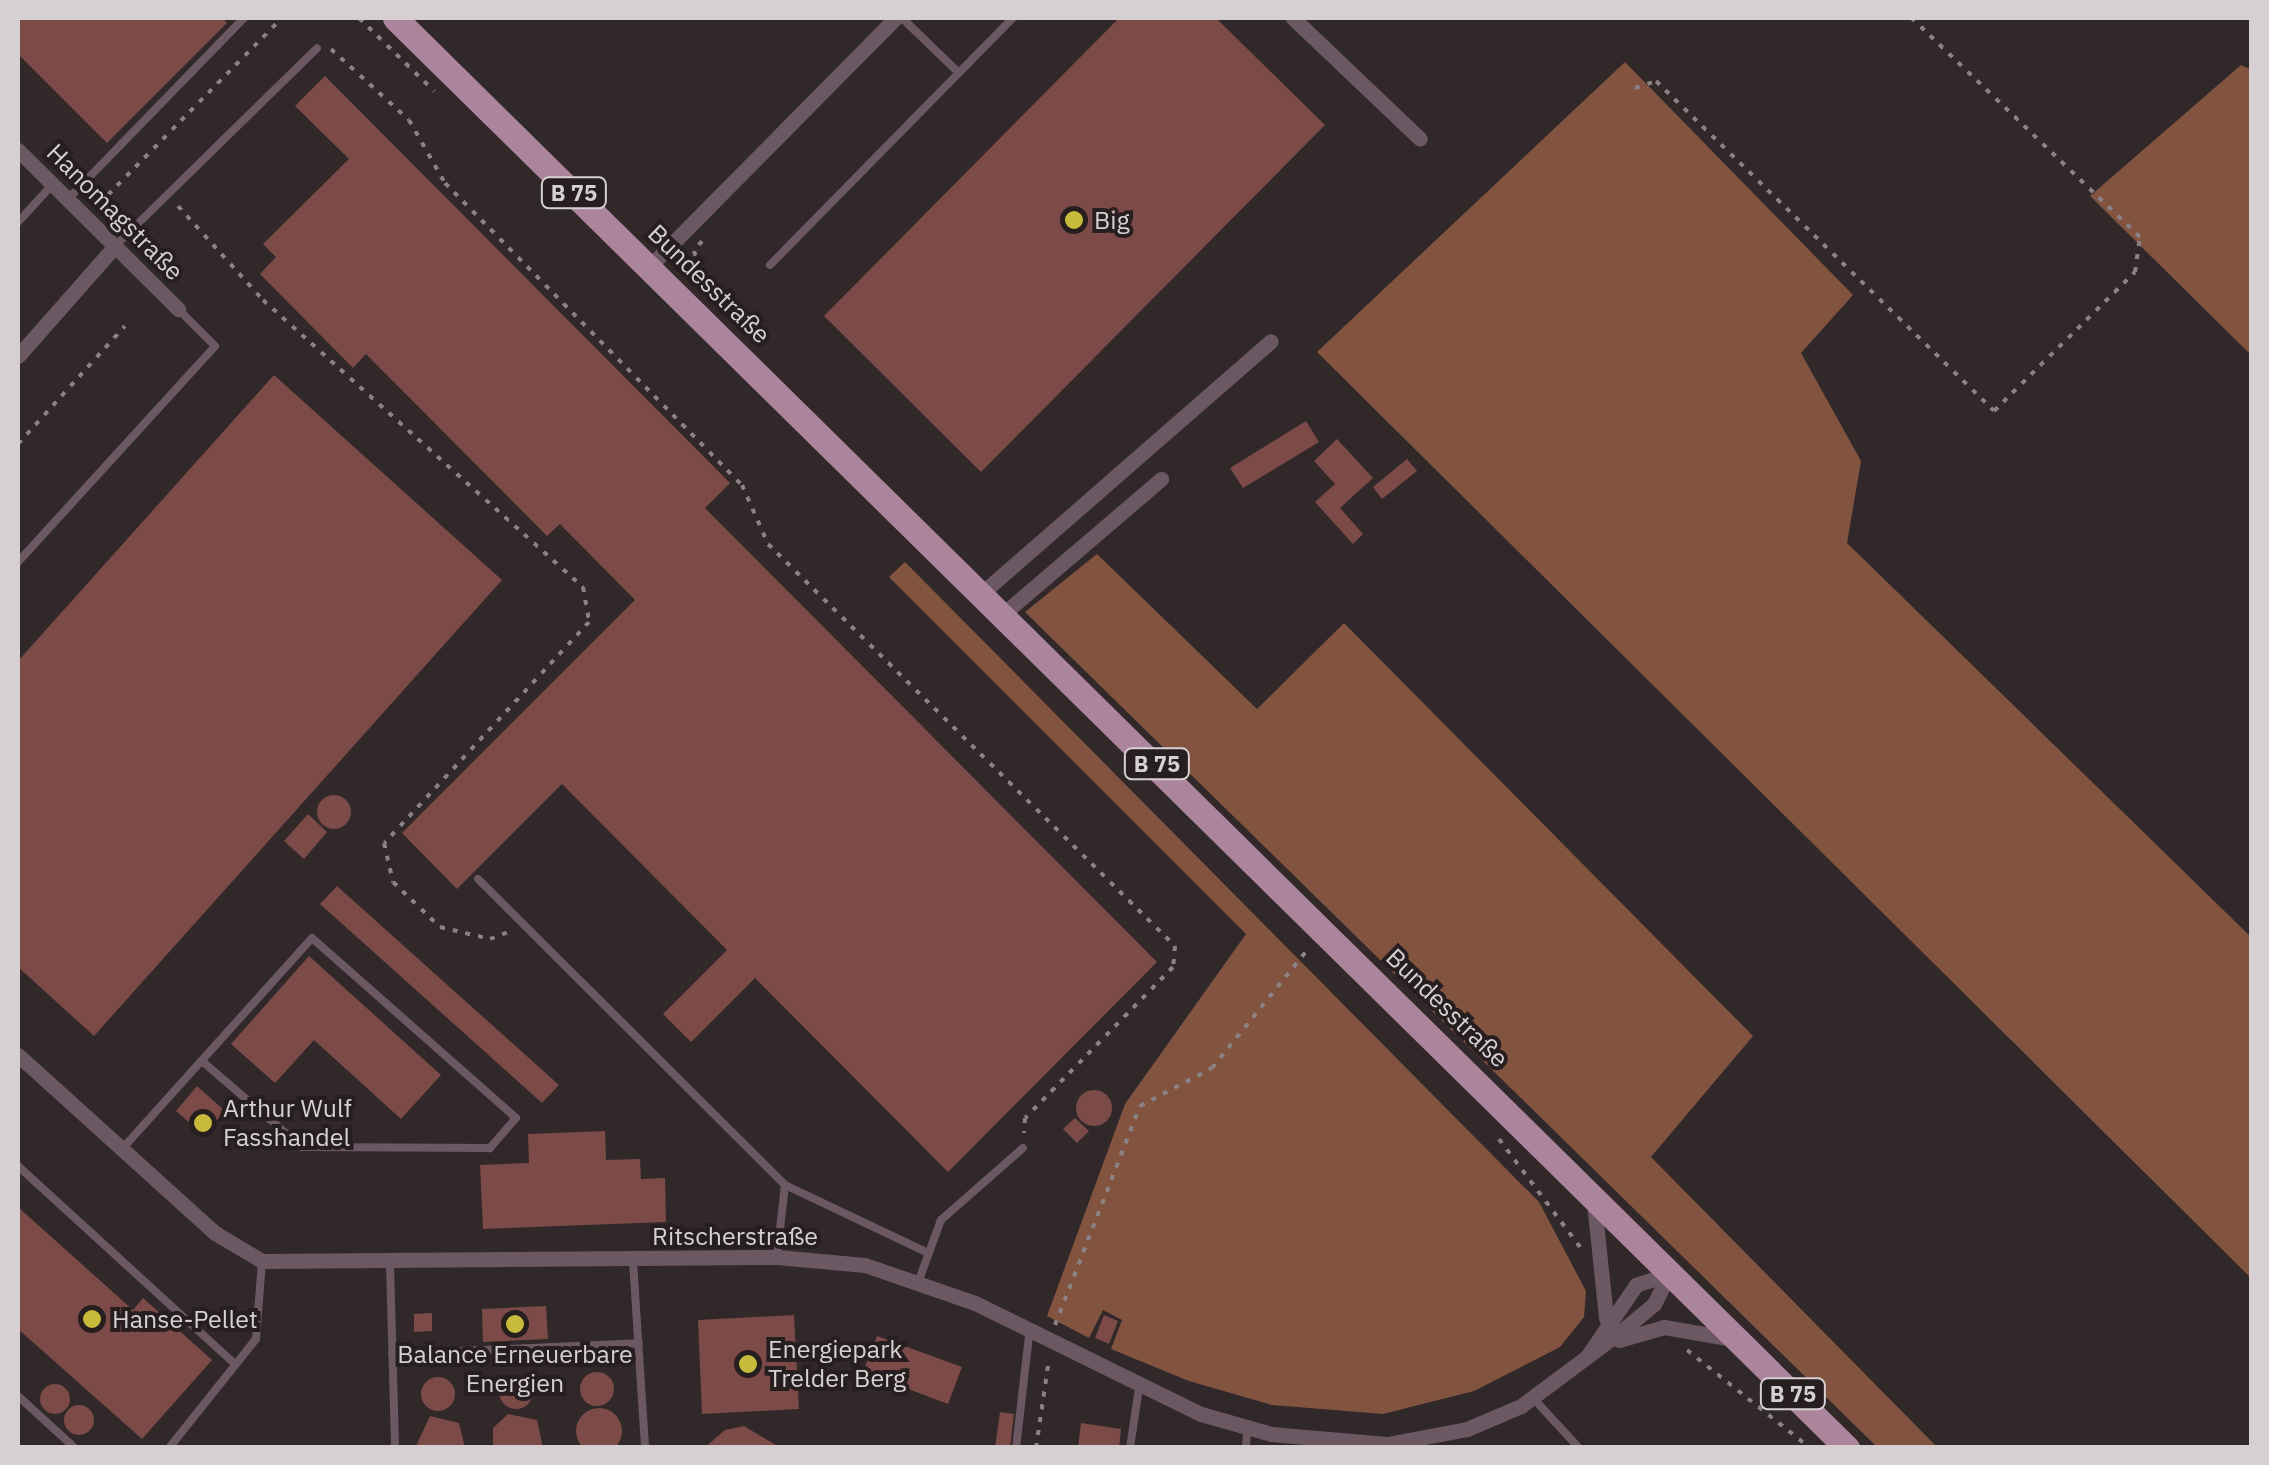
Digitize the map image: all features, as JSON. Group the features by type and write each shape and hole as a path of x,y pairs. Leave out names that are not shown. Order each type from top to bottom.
{"main road":[{"name":"Bundesstraße","path":"394,18 1326,930 1847,1448"}],"street":[{"path":"649,267 899,18"},
{"path":"1293,18 1420,140"},
{"name":"Hanomagstraße","path":"18,150 178,309"},
{"path":"18,356 114,247"},
{"path":"982,593 1271,340"},
{"path":"1003,614 1161,479"},
{"name":"Ritscherstraße","path":"18,1055 215,1233 262,1261 390,1264 777,1257 919,1280 1139,1388 1248,1427 1331,1444 1410,1445 1533,1398 1654,1304 1670,1274"},
{"path":"1593,1197 1606,1318"},
{"name":"Ritscherstraße","path":"1588,1355 1606,1318 1646,1278 1670,1274"},
{"name":"Ritscherstraße","path":"1588,1355 1652,1328 1738,1341"}],"lane":[{"path":"67,200 244,18"},
{"path":"899,18 959,73"},
{"path":"770,265 1013,18"},
{"path":"114,247 317,48"},
{"path":"18,222 52,185"},
{"path":"18,562 215,346 178,309"},
{"path":"478,880 785,1186 926,1252"},
{"path":"122,1149 312,938 516,1118 490,1148 302,1147 202,1061"},
{"path":"919,1280 926,1252 941,1220 1023,1148"},
{"path":"18,1166 234,1363"},
{"path":"777,1257 785,1186"},
{"path":"633,1260 645,1448"},
{"path":"170,1448 256,1338 262,1261"},
{"path":"390,1264 395,1448"},
{"path":"1016,1448 1030,1335"},
{"path":"392,1354 638,1343"},
{"path":"1130,1448 1139,1388"},
{"path":"18,1396 75,1448"},
{"path":"1533,1398 1579,1448"},
{"path":"1246,1448 1248,1427"}],"path":[{"path":"85,218 282,18"},
{"path":"358,18 441,98"},
{"path":"1636,88 1656,81 1994,411 2134,272 2140,237 1912,18"},
{"path":"317,48 328,46 394,103 445,183 742,485 768,544 1175,946 1173,967 1025,1118 1023,1148"},
{"path":"168,195 263,300 583,587 589,622 384,843 393,882 440,927 490,939 522,922"},
{"path":"694,311 709,296 694,251 712,229"},
{"path":"18,444 124,326"},
{"path":"1036,1448 1051,1344 1140,1106 1212,1068 1326,930"},
{"path":"1680,1346 1810,1448"}],"shaded area":[{"path":"1625,62 1853,295 1801,353 1861,461 1847,543 2251,937 2251,1278 1317,352"},
{"path":"2241,65 2252,70 2251,355 2090,196"},
{"path":"1097,554 1257,709 1344,623 1753,1036 1651,1157 1937,1447 1877,1447 1025,612"},
{"path":"905,562 1539,1202 1586,1291 1584,1317 1560,1347 1474,1391 1383,1414 1272,1405 1189,1381 1111,1349 1122,1320 1103,1310 1089,1338 1047,1316 1125,1104 1246,934 889,577"}],"building":[{"path":"18,18 222,18 227,23 107,143 18,54"},
{"name":"Big","path":"1119,18 1216,18 1325,125 981,472 824,316"},
{"path":"325,76 730,483 705,508 1157,962 948,1172 755,978 691,1042 663,1014 727,950 562,784 457,889 402,833 635,600 560,524 547,536 366,354 353,368 260,274 276,257 263,244 349,159 295,106"},
{"path":"274,375 502,580 94,1036 18,967 18,661"},
{"path":"1306,421 1319,442 1243,488 1230,468"},
{"path":"1337,439 1373,478 1340,508 1363,534 1353,544 1315,502 1335,484 1314,461"},
{"path":"1407,459 1417,471 1382,499 1373,487"},
{"path":"334,795 346,800 351,812 346,824 334,829 322,824 317,812 322,800"},
{"path":"308,814 327,832 304,859 284,841"},
{"path":"337,886 559,1085 542,1103 320,904"},
{"path":"309,956 441,1075 401,1119 314,1040 275,1083 231,1044"},
{"name":"Arthur Wulf Fasshandel","path":"197,1086 225,1111 204,1135 176,1111"},
{"path":"1094,1090 1106,1096 1112,1108 1106,1120 1094,1126 1082,1120 1076,1108 1082,1096"},
{"path":"1075,1118 1089,1131 1077,1143 1063,1129"},
{"path":"605,1131 606,1160 640,1159 641,1179 665,1178 666,1222 483,1229 480,1165 529,1163 528,1134"},
{"name":"Hanse-Pellet","path":"18,1207 133,1310 143,1298 212,1360 142,1439 18,1329"},
{"name":"Balance Erneuerbare Energien","path":"546,1306 548,1339 483,1342 482,1309"},
{"path":"432,1313 432,1331 414,1332 414,1314"},
{"name":"Energiepark Trelder Berg","path":"794,1315 799,1409 702,1414 698,1320"},
{"path":"1104,1315 1118,1321 1109,1344 1095,1338"},
{"path":"877,1336 962,1367 948,1404 863,1372"},
{"path":"597,1372 609,1377 614,1389 609,1401 597,1406 585,1401 580,1389 585,1377"},
{"path":"516,1375 528,1380 533,1392 528,1404 516,1409 504,1404 499,1392 504,1380"},
{"path":"438,1377 450,1382 455,1394 450,1406 438,1411 426,1406 421,1394 426,1382"},
{"path":"55,1384 66,1388 70,1399 66,1410 55,1414 44,1410 40,1399 44,1388"},
{"path":"79,1405 90,1409 94,1420 90,1431 79,1435 68,1431 64,1420 68,1409"},
{"path":"599,1408 615,1415 622,1431 615,1447 599,1454 583,1447 576,1431 583,1415"},
{"path":"1000,1412 1014,1414 1010,1448 995,1448"},
{"path":"508,1414 537,1420 543,1448 493,1448 493,1428"},
{"path":"430,1416 459,1423 465,1448 415,1448"},
{"path":"1081,1423 1121,1429 1119,1448 1078,1448"},
{"path":"744,1426 781,1448 704,1448 725,1430"}],"place":[{"name":"Big","path":"1074,220"},
{"name":"Arthur Wulf Fasshandel","path":"203,1123"},
{"name":"Hanse-Pellet","path":"92,1319"},
{"name":"Balance Erneuerbare Energien","path":"515,1324"},
{"name":"Energiepark Trelder Berg","path":"748,1364"}]}
